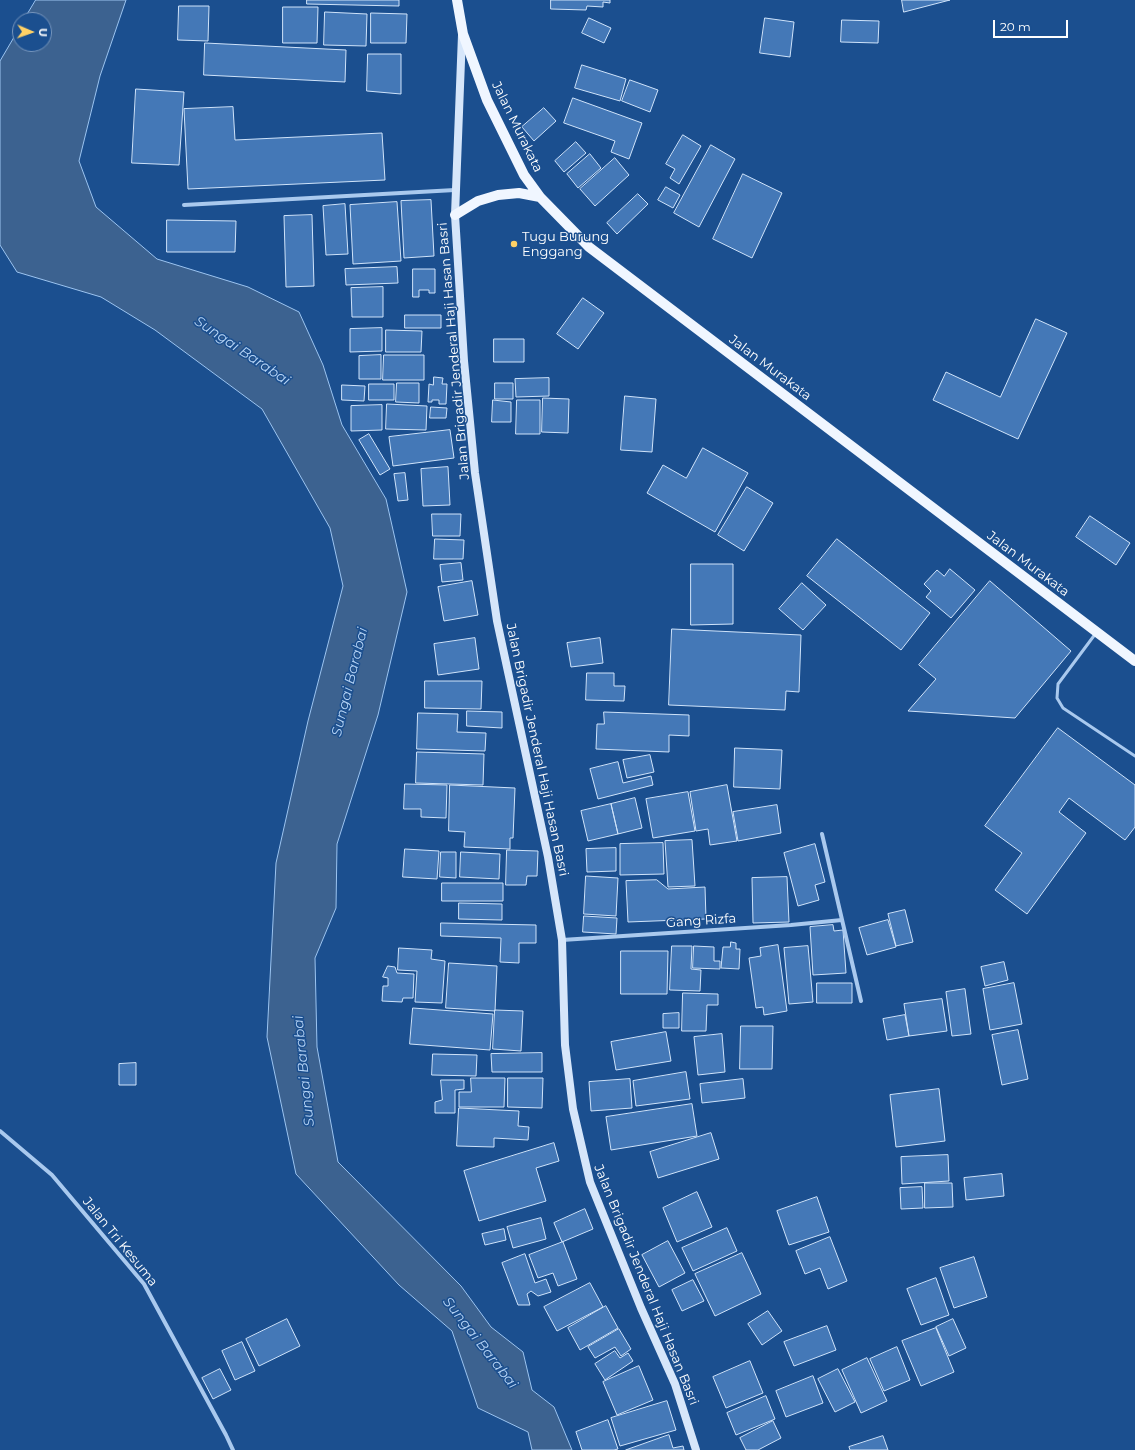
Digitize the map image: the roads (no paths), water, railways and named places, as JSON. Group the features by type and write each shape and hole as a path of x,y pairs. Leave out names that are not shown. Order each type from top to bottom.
{"main road":[{"name":"Jalan Murakata","path":"457,0 462,34 487,100 524,175 540,197 589,247 1135,661"},
{"name":"Jalan Brigadir Jenderal Haji Hasan Basri","path":"462,34 455,215 464,361 476,480 497,621 548,857 562,940 565,1045 573,1109 590,1182 641,1308 675,1384 696,1450"},
{"path":"455,215 478,201 498,195 519,193 540,197"}],"street":[{"path":"184,205 455,190"},
{"path":"822,834 861,1001"},
{"name":"Gang Rizfa","path":"562,940 784,926 842,920"},
{"name":"Jalan Tri Kesuma","path":"0,1131 52,1175 144,1284 233,1450"}],"lane":[{"path":"1096,632 1058,684 1057,698 1063,708 1135,756"}],"water":[{"name":"Sungai Barabai","path":"36,0 126,0 100,76 79,161 96,207 157,259 248,287 299,312 323,365 342,425 386,499 407,592 378,715 337,844 336,908 315,958 317,1047 338,1162 461,1286 491,1327 523,1352 532,1390 554,1407 572,1450 532,1450 528,1432 478,1408 452,1331 399,1285 296,1174 267,1037 276,863 308,721 343,586 330,528 262,409 155,330 101,297 17,272 0,245 0,61 12,41 12,52 52,52 52,12 29,12"}],"place":[{"name":"Tugu Burung Enggang","path":"514,244"}]}
